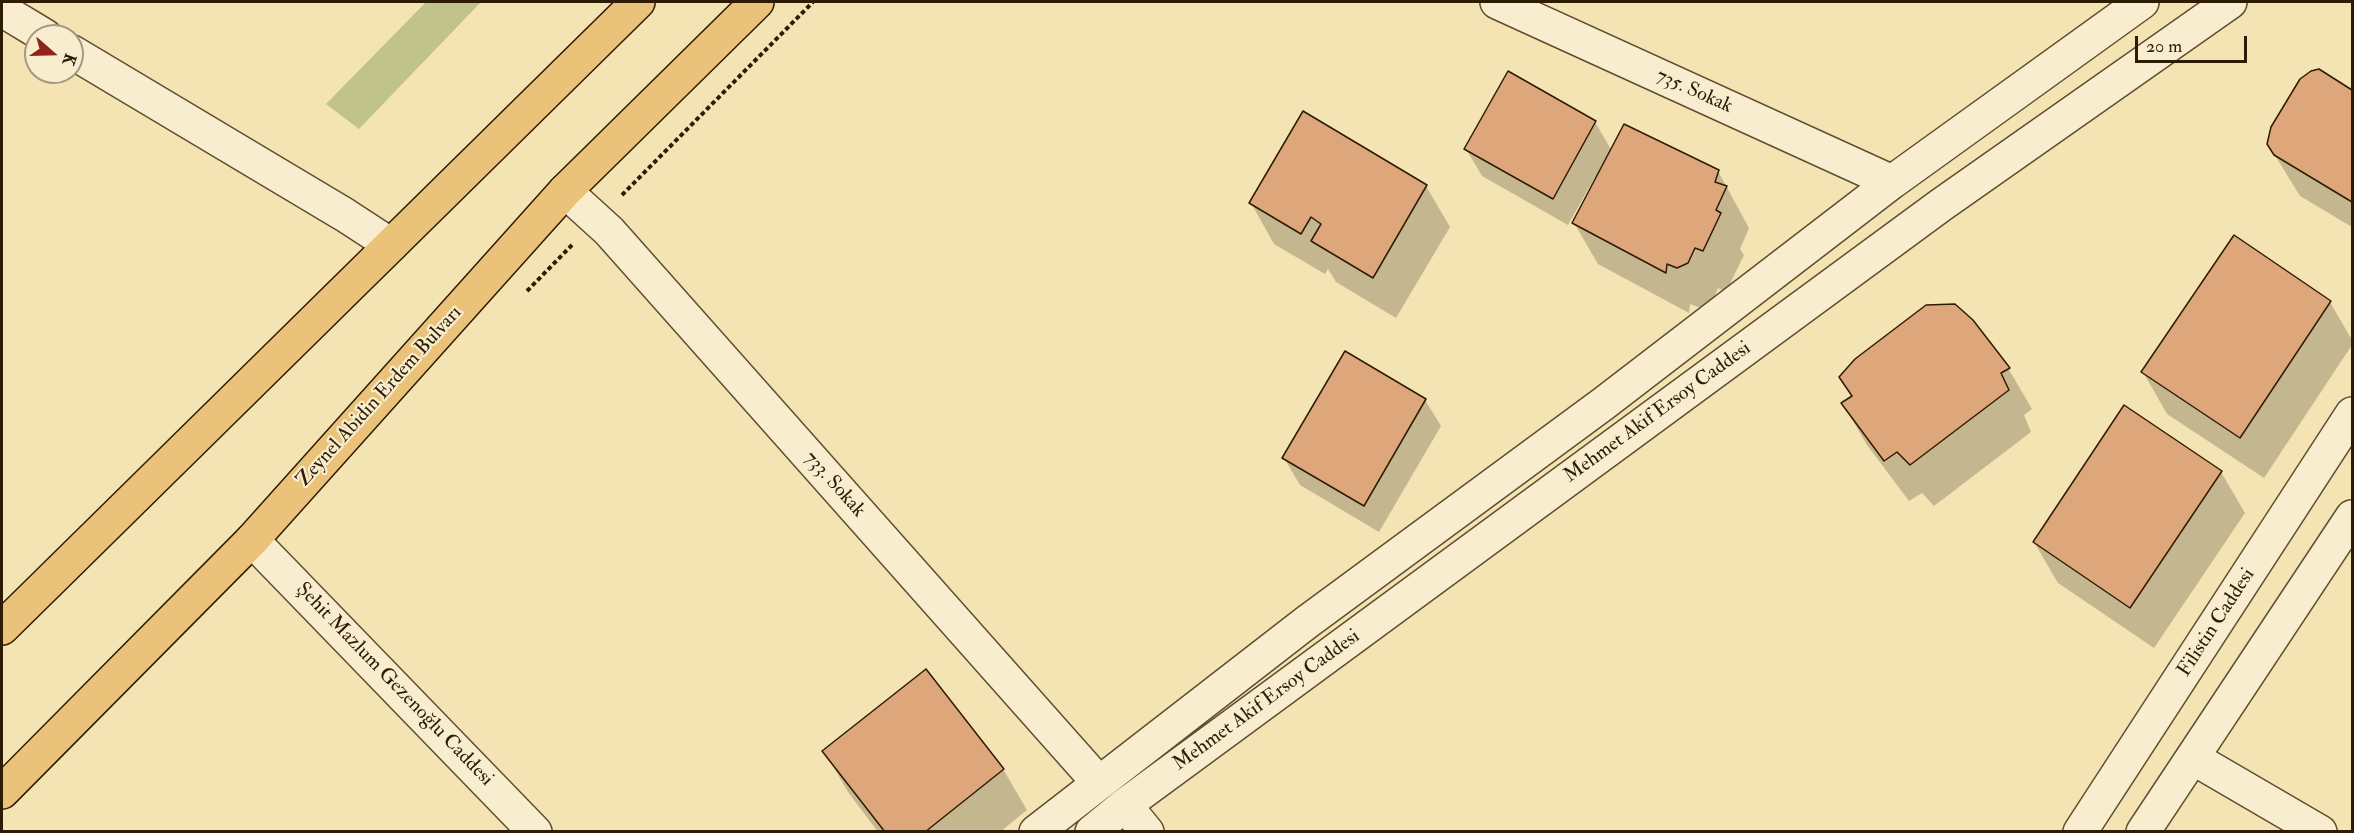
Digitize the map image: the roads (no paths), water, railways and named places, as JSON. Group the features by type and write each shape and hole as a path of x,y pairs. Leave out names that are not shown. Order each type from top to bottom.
{"main road":[{"path":"2,628 638,2"},
{"name":"Zeynel Abidin Erdem Bulvarı","path":"2,792 252,540 565,190 757,2"}],"street":[{"name":"735. Sokak","path":"1497,2 1892,182"},
{"path":"1036,831 1307,622 1603,404 1892,182 2142,2"},
{"name":"Mehmet Akif Ersoy Caddesi","path":"1092,831 1941,205 2230,2"},
{"path":"2,10 25,24"},
{"path":"84,59 345,215 391,245"},
{"name":"733. Sokak","path":"565,190 609,231 1099,783"},
{"name":"Filistin Caddesi","path":"2080,831 2352,414"},
{"path":"2143,831 2352,517"},
{"name":"Şehit Mazlum Gezenoğlu Caddesi","path":"252,540 535,831"},
{"path":"2193,758 2320,831"},
{"path":"1125,805 1147,831"}]}
